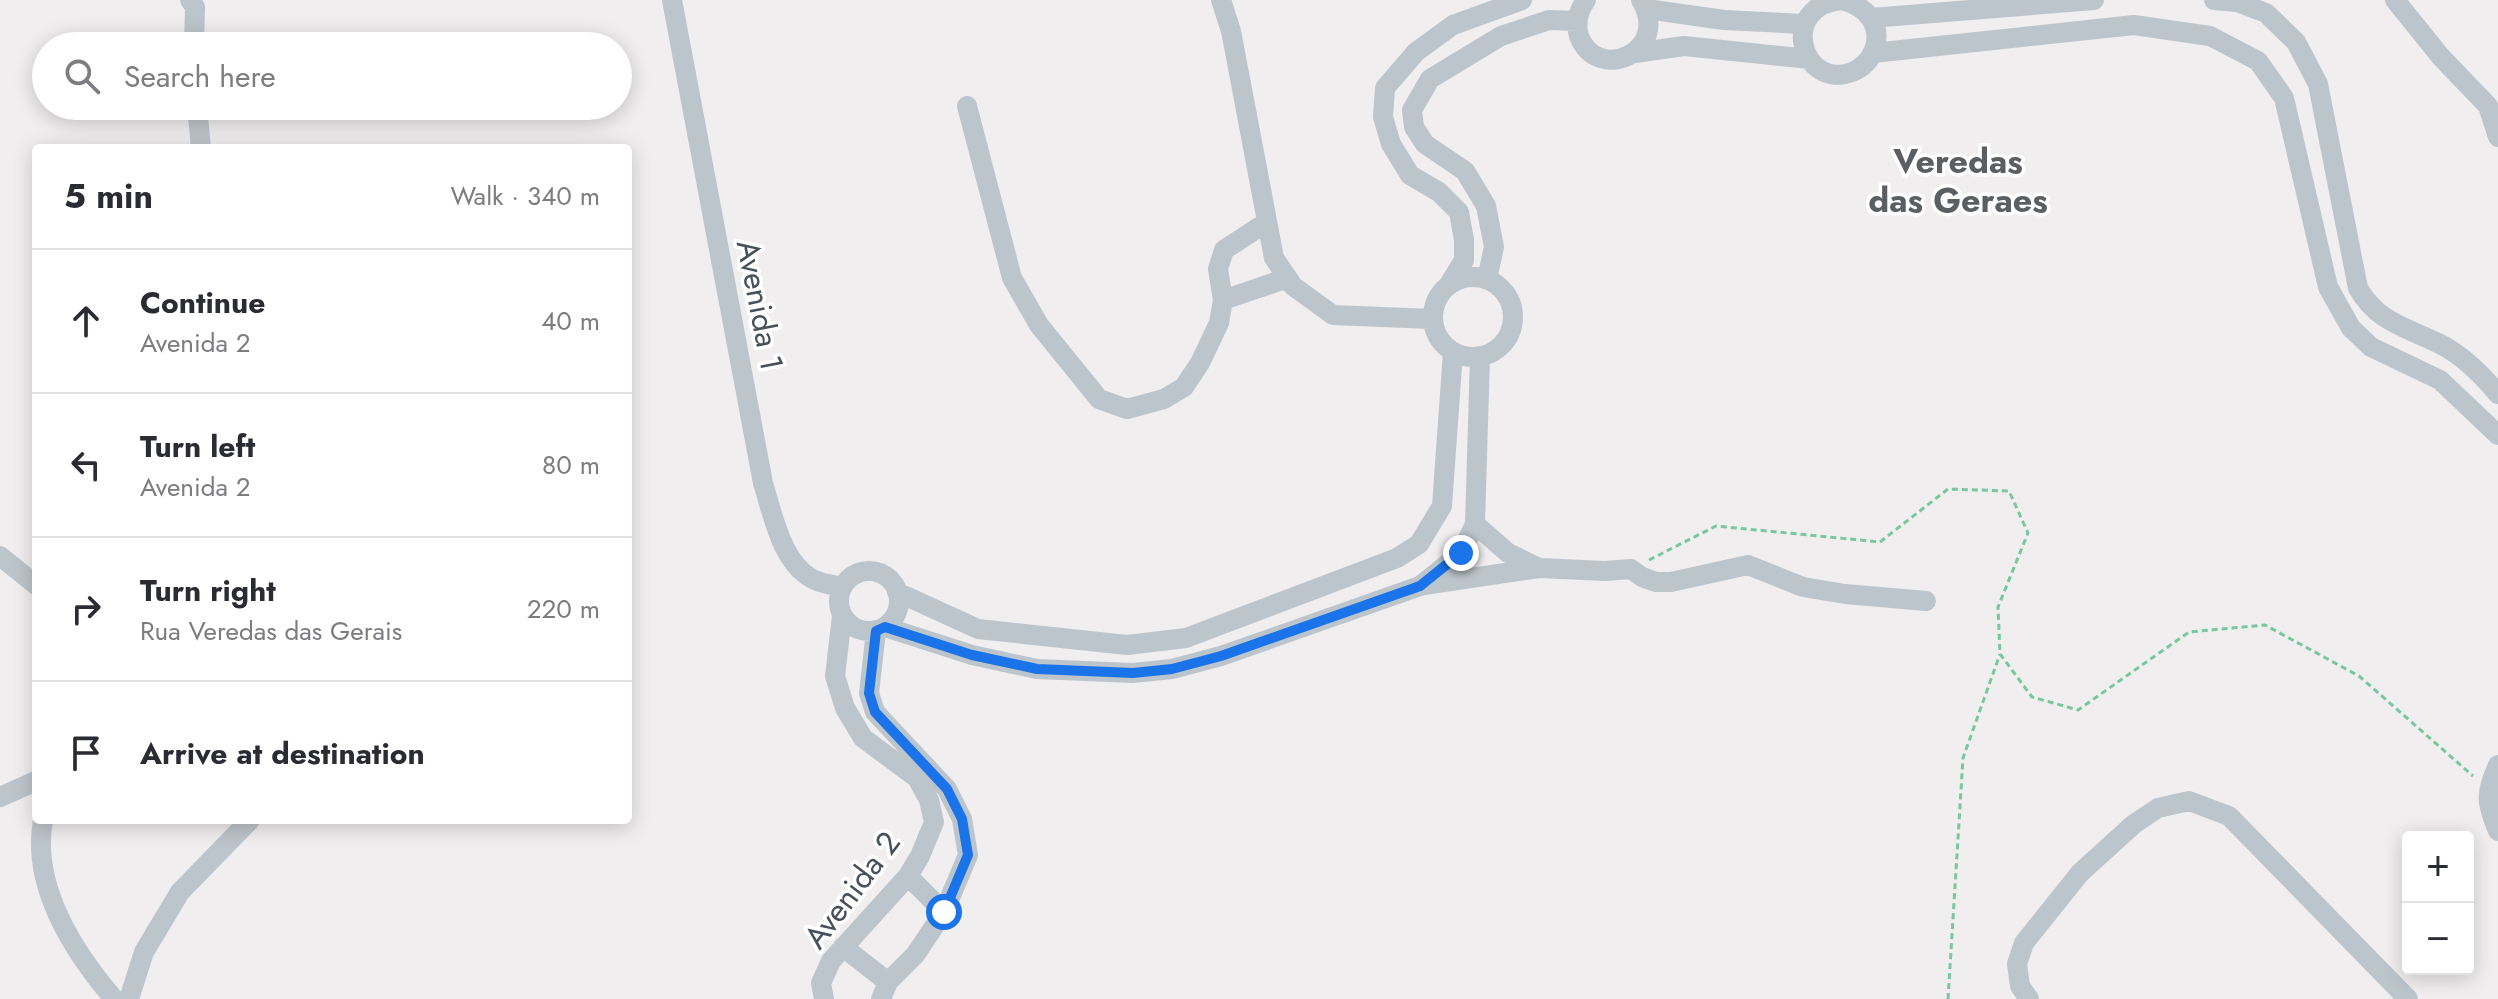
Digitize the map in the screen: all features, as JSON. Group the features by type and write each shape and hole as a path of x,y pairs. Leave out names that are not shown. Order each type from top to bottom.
{"street":[{"name":"Avenida 1","path":"672,0 763,483 781,541 796,565 814,580 842,587"},
{"path":"1221,0 1231,31 1274,258 1293,286 1333,315 1432,319"},
{"path":"1450,283 1475,276 1487,279 1507,295 1513,319 1504,343 1480,356 1466,357 1442,344 1435,332 1432,319 1434,305 1464,260 1459,212 1439,192 1410,175 1383,117 1385,88 1416,52 1453,25 1522,0"},
{"path":"1586,0 1577,21 1583,43 1601,58 1624,58 1635,53 1684,46 1809,59"},
{"path":"1842,0 1864,9 1871,18 1876,29 1873,53 1855,71 1830,74 1809,59 1803,48 1804,24 1819,6 1842,0"},
{"path":"1871,18 2094,0"},
{"path":"2214,0 2237,2 2266,13 2296,42 2318,84 2358,288 2368,306 2395,325 2444,345 2483,377 2498,394"},
{"path":"2395,0 2441,57 2488,106 2498,137"},
{"path":"194,32 195,2"},
{"path":"1635,53 1648,34 1650,21 1644,5"},
{"path":"1644,5 1724,20 1804,24"},
{"path":"1487,279 1494,247 1486,206 1465,171 1425,144 1414,127 1412,110 1430,79 1501,36 1549,20 1577,21"},
{"path":"1873,53 2134,25 2210,36 2258,61 2284,98 2328,287 2351,328 2371,347 2440,380 2498,435"},
{"path":"967,106 1012,278 1039,325 1099,399 1127,409 1164,399 1184,387 1200,363 1219,323 1223,300 1218,269 1224,250 1267,222"},
{"path":"198,120 201,144"},
{"path":"1223,300 1288,278"},
{"path":"1453,352 1442,506 1419,544 1397,558 1186,638 1127,645 978,629 897,592 887,577 867,571 857,573 842,587 838,596 842,616 857,630 881,629 972,655 1037,669 1133,673 1172,669 1221,656 1420,586 1539,568 1631,569 1656,582 1671,582 1748,565 1803,587 1926,601"},
{"path":"1420,586 1461,553 1475,524 1480,356"},
{"path":"1475,524 1508,553 1539,568"},
{"path":"0,556 32,582"},
{"path":"843,947 885,991 915,955 944,912 968,855 962,819 947,789 875,712 869,693 881,629 897,611 897,592"},
{"name":"Avenida 2","path":"824,999 821,983 831,961 908,876 934,822 929,800 917,778 863,738 845,708 835,676 842,616"},
{"path":"2498,765 2487,789 2498,831"},
{"path":"0,797 32,783"},
{"path":"2029,999 2020,986 2017,964 2024,943 2080,873 2134,824 2158,808 2189,801 2229,816 2408,999"},
{"path":"43,824 42,866 60,922 96,978 129,998 144,952 180,892 246,824"},
{"path":"908,876 944,912"}],"path":[{"path":"1631,569 1716,526 1880,542 1948,489 2009,491 2028,533 1998,607 2000,654 1963,758 1948,999"},
{"path":"2000,654 2032,697 2078,710 2189,632 2265,625 2359,676 2487,789"}],"district":[{"name":"Veredas das Geraes","path":"1958,180"}],"route":[{"path":"944,912 968,855 962,819 947,789 875,712 869,693 876,631 885,627 972,655 1037,669 1133,673 1172,669 1221,656 1420,586 1461,553"}]}
